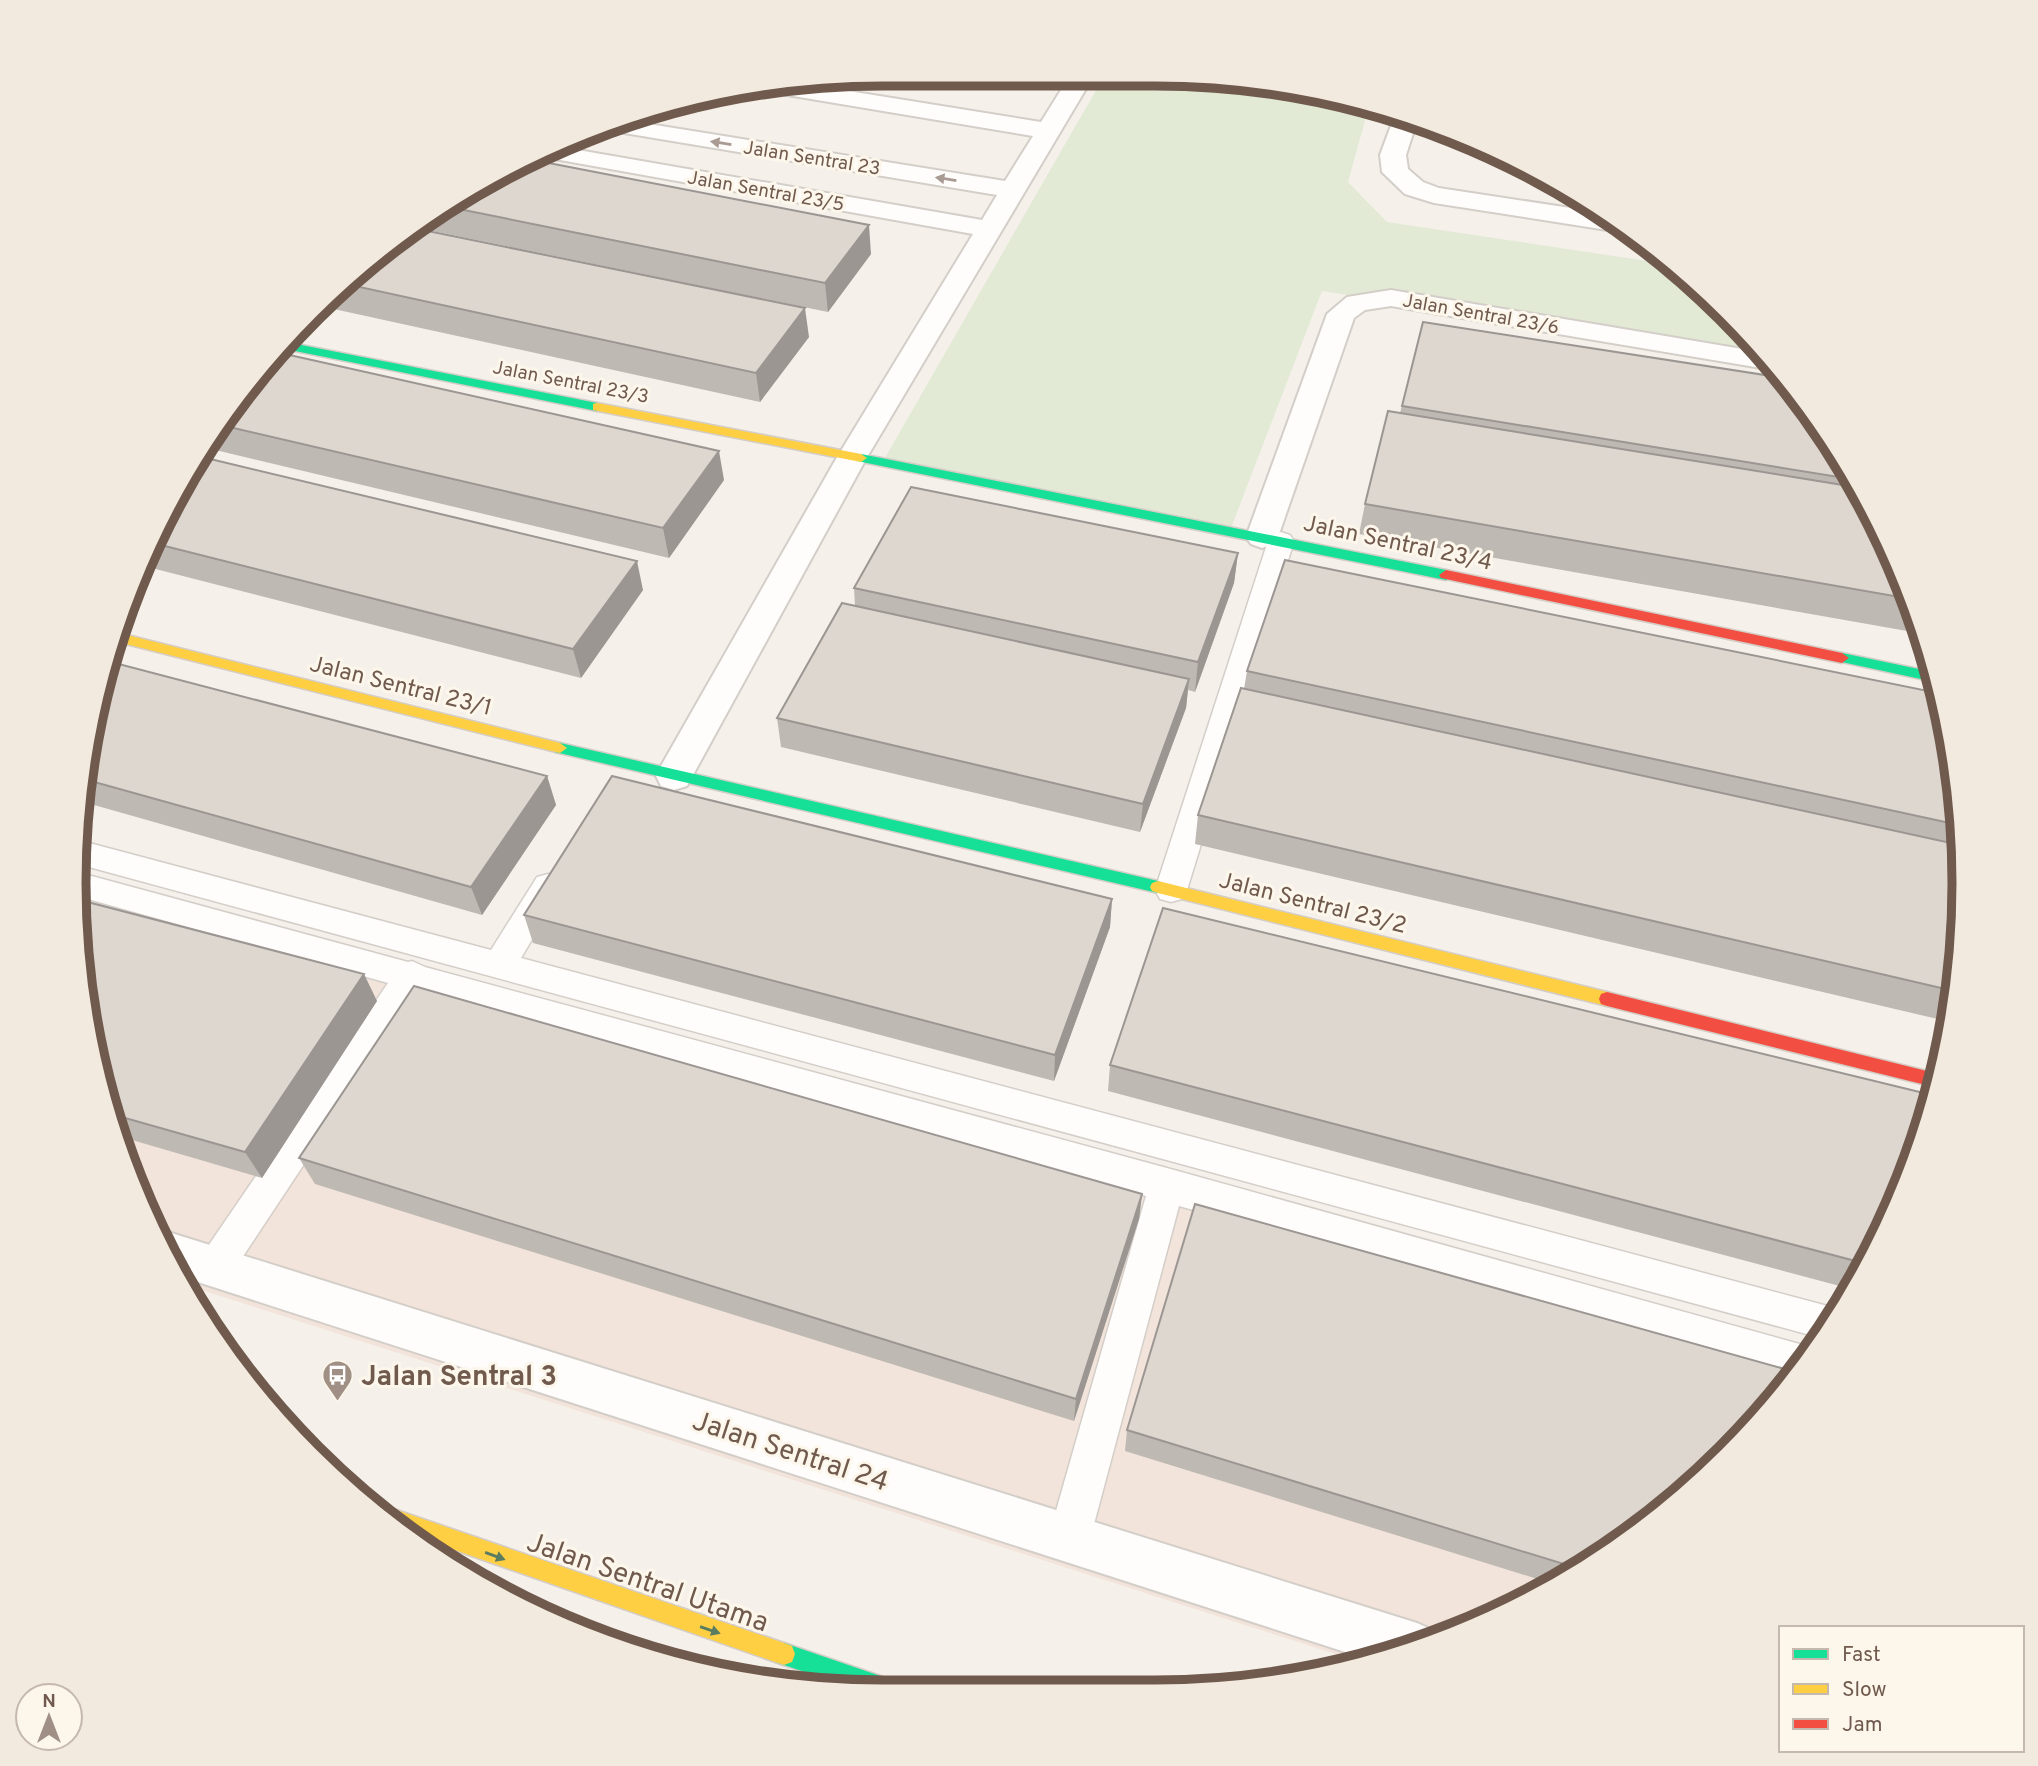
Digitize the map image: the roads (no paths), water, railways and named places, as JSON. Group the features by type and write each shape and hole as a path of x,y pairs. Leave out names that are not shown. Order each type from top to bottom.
{"street":[{"path":"674,776 851,459 1076,86"},
{"path":"802,90 1048,131"},
{"name":"Jalan Sentral 23","path":"676,113 1019,180"},
{"path":"1403,126 1394,155 1395,172 1414,188 1434,195 1599,221"},
{"name":"Jalan Sentral 23","path":"629,128 1019,180"},
{"name":"Jalan Sentral 23/5","path":"562,153 990,229"},
{"name":"Jalan Sentral 23/6","path":"1271,539 1341,314 1357,303 1391,298 1757,360"},
{"name":"Jalan Sentral 23/3","path":"293,347 851,459"},
{"name":"Jalan Sentral 23/4","path":"851,459 1271,539 1924,675"},
{"name":"Jalan Sentral 23/1","path":"124,639 616,776 674,776"},
{"name":"Jalan Sentral 23/2","path":"674,776 1171,890 1928,1078"},
{"name":"Jalan Sentral 24","path":"178,1255 1396,1642"},
{"name":"Jalan Sentral Utama","path":"410,1525 859,1680"}],"lane":[{"path":"1171,890 1271,539"},
{"path":"87,854 1821,1321"},
{"path":"499,965 565,859"},
{"path":"86,886 412,974 1794,1360"},
{"path":"215,1267 412,974"},
{"path":"1069,1539 1167,1184"}],"place":[{"name":"Jalan Sentral 3","path":"338,1402"}]}
